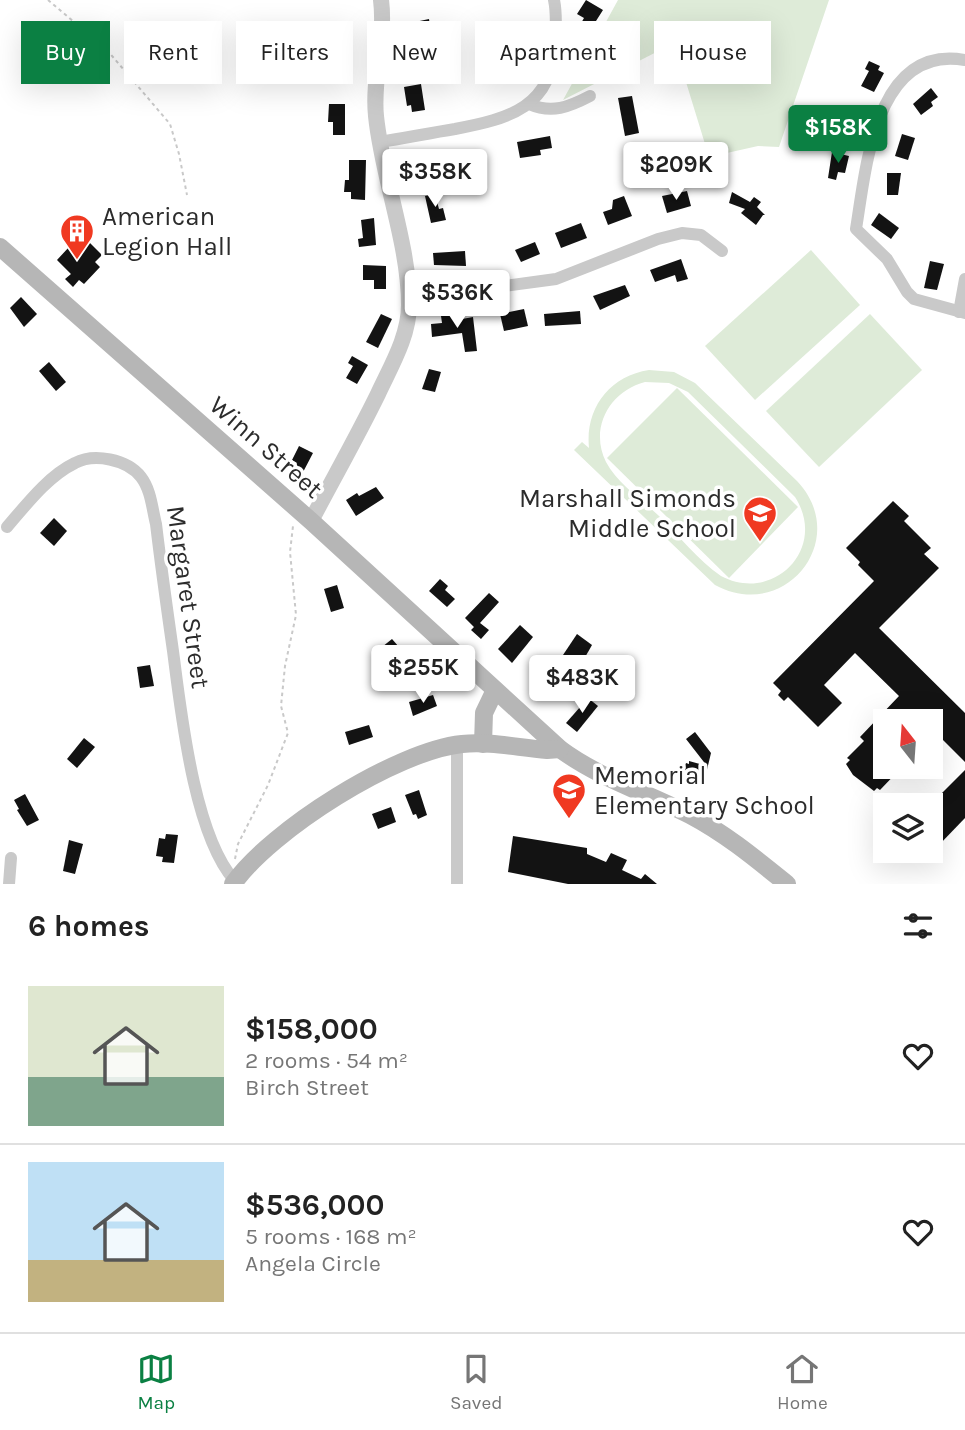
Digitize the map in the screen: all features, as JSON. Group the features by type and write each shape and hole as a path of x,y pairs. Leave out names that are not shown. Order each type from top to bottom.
{"main road":[{"name":"Winn Street","path":"0,247 296,507 561,749 601,774 692,816 722,833 787,884"},
{"path":"483,744 484,713 495,690"},
{"path":"236,880 254,859 277,840 355,786 409,758 457,745 561,749"}],"street":[{"path":"311,521 365,419 399,348 407,323 409,299 405,266 380,142 375,99 382,33 382,0"},
{"path":"380,142 498,121 529,104 544,87 552,66 556,26 554,0"},
{"path":"965,60 941,59 926,63 905,77 890,95 880,115 866,170 856,229 887,259 914,299 962,313 965,279"},
{"path":"529,104 551,110 570,106 590,96"},
{"path":"409,299 556,279 675,234 689,232 701,235 722,251"},
{"name":"Margaret Street","path":"6,527 51,481 78,461 110,460 125,465 141,476 150,497 156,524 179,697 194,782 216,849 225,869 236,880"},
{"path":"457,745 457,884"},
{"path":"9,884 11,858"}],"path":[{"path":"48,0 107,50 170,124 187,195"},
{"path":"236,880 235,852 268,785 288,733 281,706 285,666 296,615 290,552 296,507"}],"green space":[{"path":"618,0 829,0 779,147 758,146 709,157 687,84 771,84 771,21 654,21 654,53 640,60 640,21 606,21"},
{"path":"572,84 594,84 563,100"},
{"path":"811,250 860,305 755,400 705,346"},
{"path":"870,314 922,370 819,467 766,411"},
{"path":"649,370 674,372 695,383 797,481 812,504 817,527 814,549 803,569 786,584 765,593 741,594 715,585 574,450 582,442 589,448 591,420 602,397 622,379","holes":["645,382 669,383 688,392 795,497 803,516 805,535 800,552 790,566 776,577 760,583 741,583 721,576 704,563 659,516 623,484 606,462 600,436 606,413 613,402 633,387"]},
{"path":"677,388 798,507 729,578 607,458"}],"building":[{"path":"586,0 603,10 596,21 582,21 584,18 577,14"},
{"path":"869,61 880,66 878,70 884,73 874,92 861,86 869,71 865,69"},
{"path":"421,84 425,110 412,112 411,105 407,106 404,87"},
{"path":"931,88 938,97 931,102 933,106 921,115 913,104"},
{"path":"632,96 639,133 625,136 618,98"},
{"path":"329,104 345,104 345,135 333,135 333,122 328,122"},
{"path":"848,107 856,109 854,117 859,118 855,135 842,132"},
{"path":"902,134 915,138 908,160 895,156"},
{"path":"550,136 552,148 540,150 541,155 520,158 517,142"},
{"path":"832,152 849,156 845,173 838,172 836,180 828,178"},
{"path":"433,154 435,168 413,172 411,158"},
{"path":"349,160 366,160 365,200 351,199 351,192 344,192 345,180 349,180"},
{"path":"887,173 901,173 898,195 887,195"},
{"path":"687,191 691,206 667,213 662,196"},
{"path":"732,192 750,202 754,197 761,202 757,207 765,215 756,225 741,213 745,209 729,203"},
{"path":"435,194 439,209 443,208 446,220 431,223 425,196"},
{"path":"624,196 632,216 608,225 603,212 612,209 613,200"},
{"path":"879,213 899,228 891,239 871,225"},
{"path":"374,218 376,245 359,247 358,239 363,238 361,220"},
{"path":"581,223 587,238 561,248 555,233"},
{"name":"American Legion Hall","path":"81,234 102,255 95,262 100,267 84,284 79,280 73,287 65,279 71,274 57,260"},
{"path":"535,242 540,254 521,262 515,250"},
{"path":"465,251 466,266 434,265 433,253"},
{"path":"681,259 688,279 677,282 675,275 655,282 650,270"},
{"path":"930,261 944,264 937,290 924,288"},
{"path":"363,265 386,266 386,289 374,289 374,280 363,280"},
{"path":"625,285 630,296 600,310 593,296"},
{"path":"21,297 37,314 24,327 10,308"},
{"path":"524,309 528,326 504,331 500,314"},
{"path":"580,311 581,324 545,326 544,314"},
{"path":"381,314 392,319 378,348 366,342"},
{"path":"461,314 462,319 473,317 477,351 465,352 462,333 432,337 431,324 442,323 441,316"},
{"path":"352,356 368,365 357,384 346,378 353,366 348,363"},
{"path":"49,362 66,382 56,391 39,371"},
{"path":"429,369 441,372 435,392 422,389"},
{"path":"299,446 313,453 301,476 292,471 297,463 292,460"},
{"path":"376,487 384,498 356,516 346,500"},
{"path":"893,501 909,516 904,521 931,548 924,554 939,568 879,628 965,713 965,762 943,740 943,709 887,709 899,696 855,653 824,685 842,703 818,727 788,697 784,701 778,695 781,691 773,683 874,581 846,548"},
{"path":"54,518 67,531 54,546 40,533"},
{"path":"440,579 448,586 445,590 455,599 447,607 429,591"},
{"path":"337,585 344,608 331,612 324,589"},
{"path":"489,593 499,602 480,623 489,630 481,639 471,630 474,627 465,618"},
{"path":"520,625 533,637 512,663 498,649"},
{"path":"577,634 592,645 575,675 557,664"},
{"path":"392,639 412,662 402,670 382,647"},
{"path":"150,665 154,686 140,688 137,667"},
{"path":"433,695 437,706 413,716 409,702"},
{"path":"588,698 598,706 577,732 566,723"},
{"path":"873,723 873,779 891,779 880,790 877,788 874,791 853,775 846,764 850,760 847,758 864,741 860,737"},
{"path":"369,725 373,737 349,745 345,732"},
{"path":"695,732 711,753 705,778 683,773 689,761 707,766 686,739"},
{"path":"84,738 95,747 77,768 67,759"},
{"path":"965,770 965,818 943,841 943,793"},
{"path":"419,790 427,815 418,819 416,814 413,815 405,795"},
{"path":"25,794 39,820 27,826 14,800"},
{"path":"391,807 396,822 378,829 372,814"},
{"path":"166,834 178,835 174,863 162,862 163,857 156,856 159,838 165,839"},
{"path":"513,836 587,848 587,854 606,862 611,853 627,860 622,870 641,879 645,874 657,884 568,884 508,872"},
{"path":"69,840 83,844 75,874 63,871"}],"place":[{"name":"American Legion Hall","path":"77,261"},
{"name":"Marshall Simonds Middle School","path":"760,543"},
{"name":"Memorial Elementary School","path":"569,820"}]}
